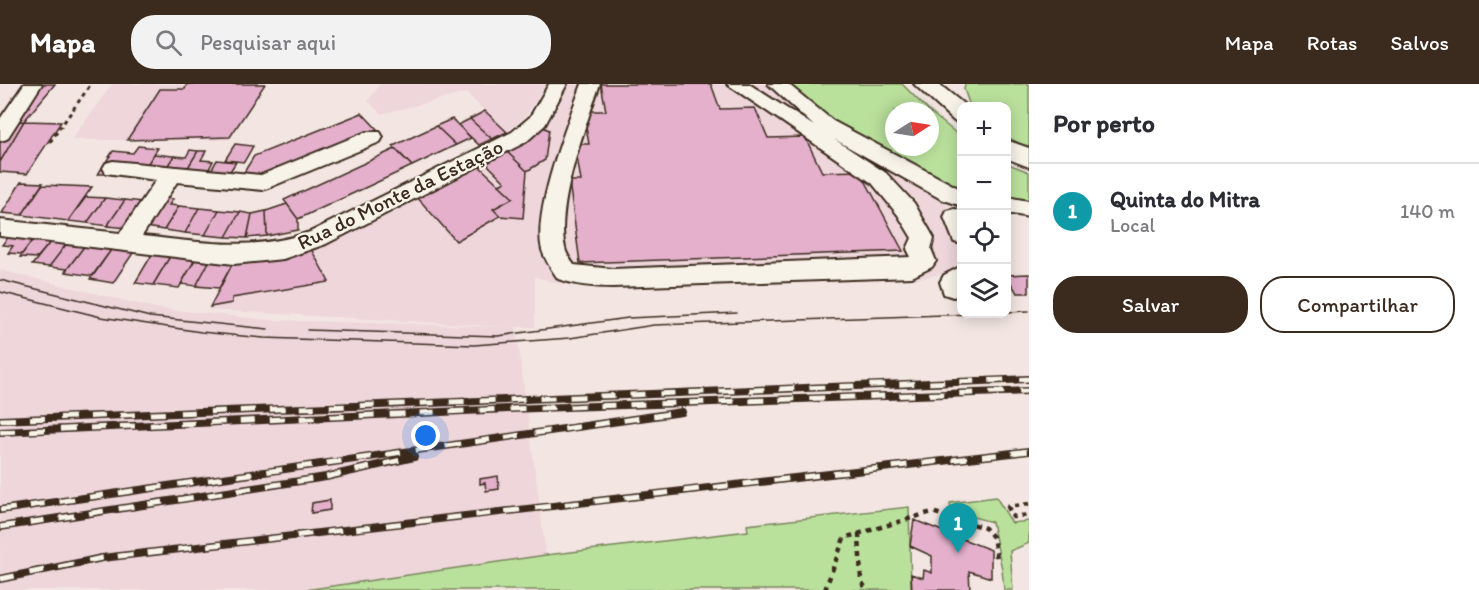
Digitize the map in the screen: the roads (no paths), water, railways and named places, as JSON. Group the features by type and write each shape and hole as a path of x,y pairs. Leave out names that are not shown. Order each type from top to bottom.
{"main road":[{"path":"925,84 957,112"},
{"path":"948,84 951,100 957,109"},
{"path":"1011,150 1029,158"}],"street":[{"path":"0,134 33,84"},
{"name":"Rua do Monte da Estação","path":"0,228 234,255 296,246 318,238 519,137 538,122 558,84"},
{"path":"591,84 576,125 552,227 553,249 566,272 586,277 625,278 912,268 924,261 920,249 923,238 906,209 879,178 736,84"},
{"path":"777,84 826,126 955,209"},
{"path":"113,168 263,183 373,137"},
{"path":"127,241 171,174"},
{"path":"1011,206 1029,209"}],"tram line":[{"path":"0,280 150,317 268,329"},
{"path":"0,292 101,317 201,332 264,338 474,345 570,338 654,325 957,315"},
{"path":"1011,312 1029,311"},
{"path":"307,330 498,336 628,318 737,313"}],"railway":[{"path":"0,420 1029,379"},
{"path":"0,432 508,409 1029,391"},
{"path":"0,510 682,412"},
{"path":"0,579 102,558 1029,451"},
{"path":"0,527 326,477 414,457"}],"place":[{"name":"Quinta do Mitra","path":"958,553"}]}
